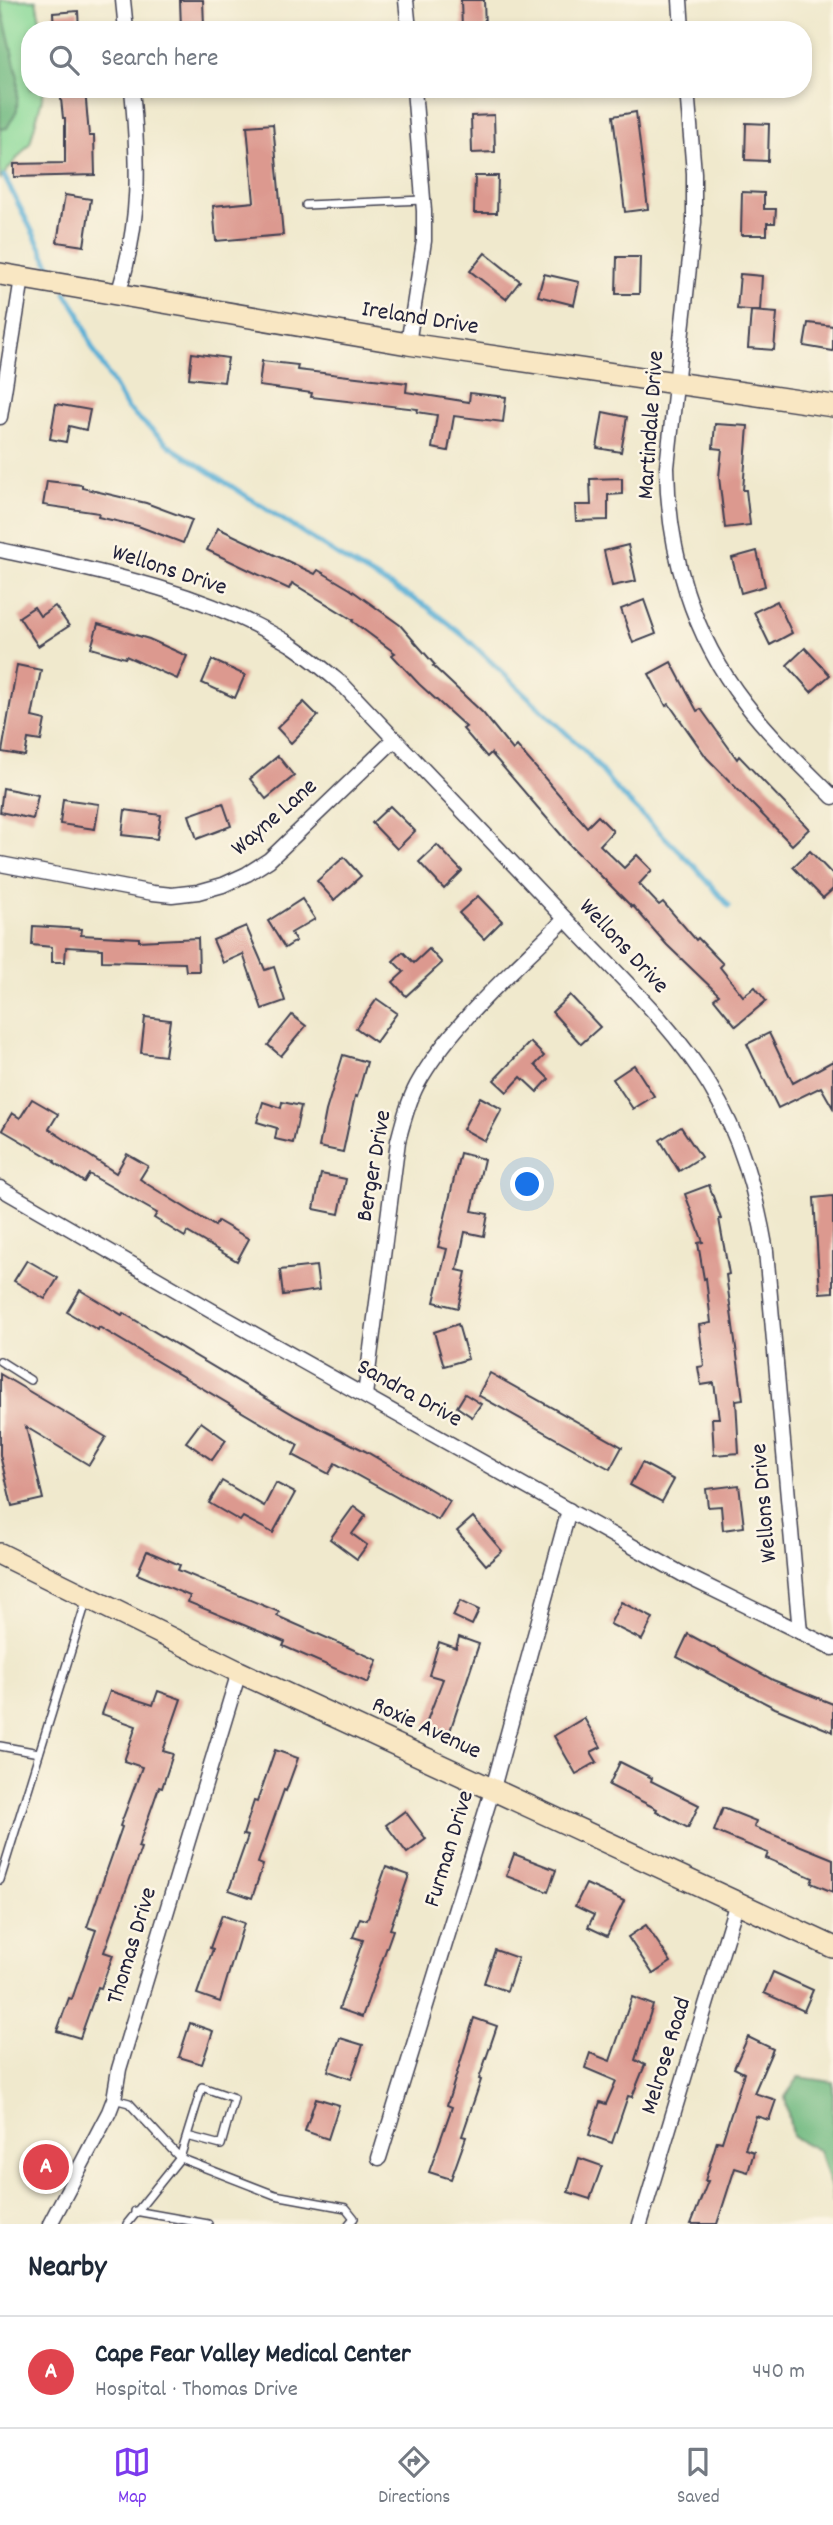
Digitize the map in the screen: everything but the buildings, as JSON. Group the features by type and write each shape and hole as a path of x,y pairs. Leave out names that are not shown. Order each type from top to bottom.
{"street":[{"path":"123,0 125,21"},
{"path":"406,0 407,21"},
{"path":"680,0 681,21"},
{"path":"118,295 135,226 138,189 133,98"},
{"path":"408,344 422,263 423,200 415,98"},
{"name":"Martindale Drive","path":"688,98 695,222 667,467 667,504 673,545 698,624 718,664 765,727 833,797"},
{"name":"Ireland Drive","path":"0,274 408,344 833,406"},
{"path":"0,417 22,278"},
{"name":"Wellons Drive","path":"0,550 117,575 237,617 272,634 316,662 345,687 395,739 670,1030 693,1059 726,1115 749,1174 759,1210 766,1251 800,1632"},
{"name":"Wayne Lane","path":"0,864 153,893 198,892 223,885 269,860 395,739"},
{"name":"Berger Drive","path":"365,1395 398,1141 416,1087 433,1058 459,1026 565,919"},
{"name":"Sandra Drive","path":"0,1188 681,1574 800,1632"},
{"name":"Furman Drive","path":"379,2158 493,1788 569,1510"},
{"name":"Roxie Avenue","path":"0,1554 239,1672 833,1947"},
{"path":"800,1632 833,1648"},
{"name":"Thomas Drive","path":"50,2224 114,2099 119,2069 239,1672"},
{"name":"Melrose Road","path":"640,2224 737,1902"}],"lane":[{"path":"306,205 423,200"},
{"path":"0,1361 30,1380"},
{"path":"0,1880 87,1598"},
{"path":"0,1746 39,1753"},
{"path":"127,2224 180,2158 202,2087 234,2098 221,2146 187,2136"},
{"path":"114,2099 129,2103 180,2158 275,2195 345,2208 354,2218 349,2224"},
{"path":"135,2211 208,2224"}],"green space":[{"path":"0,0 36,0 40,21 21,21 21,98 42,98 30,143 0,179"},
{"path":"0,1 18,77 17,110 7,128 0,129"},
{"path":"799,2077 833,2082 833,2202 819,2151 792,2136 785,2097"}],"waterway":[{"path":"4,176 55,276"},
{"path":"66,293 79,313 92,347 127,408 171,447 345,560 426,606 465,637 586,752 618,791 695,867 729,906"}],"place":[{"name":"Cape Fear Valley Medical Center","path":"46,2167"}]}
